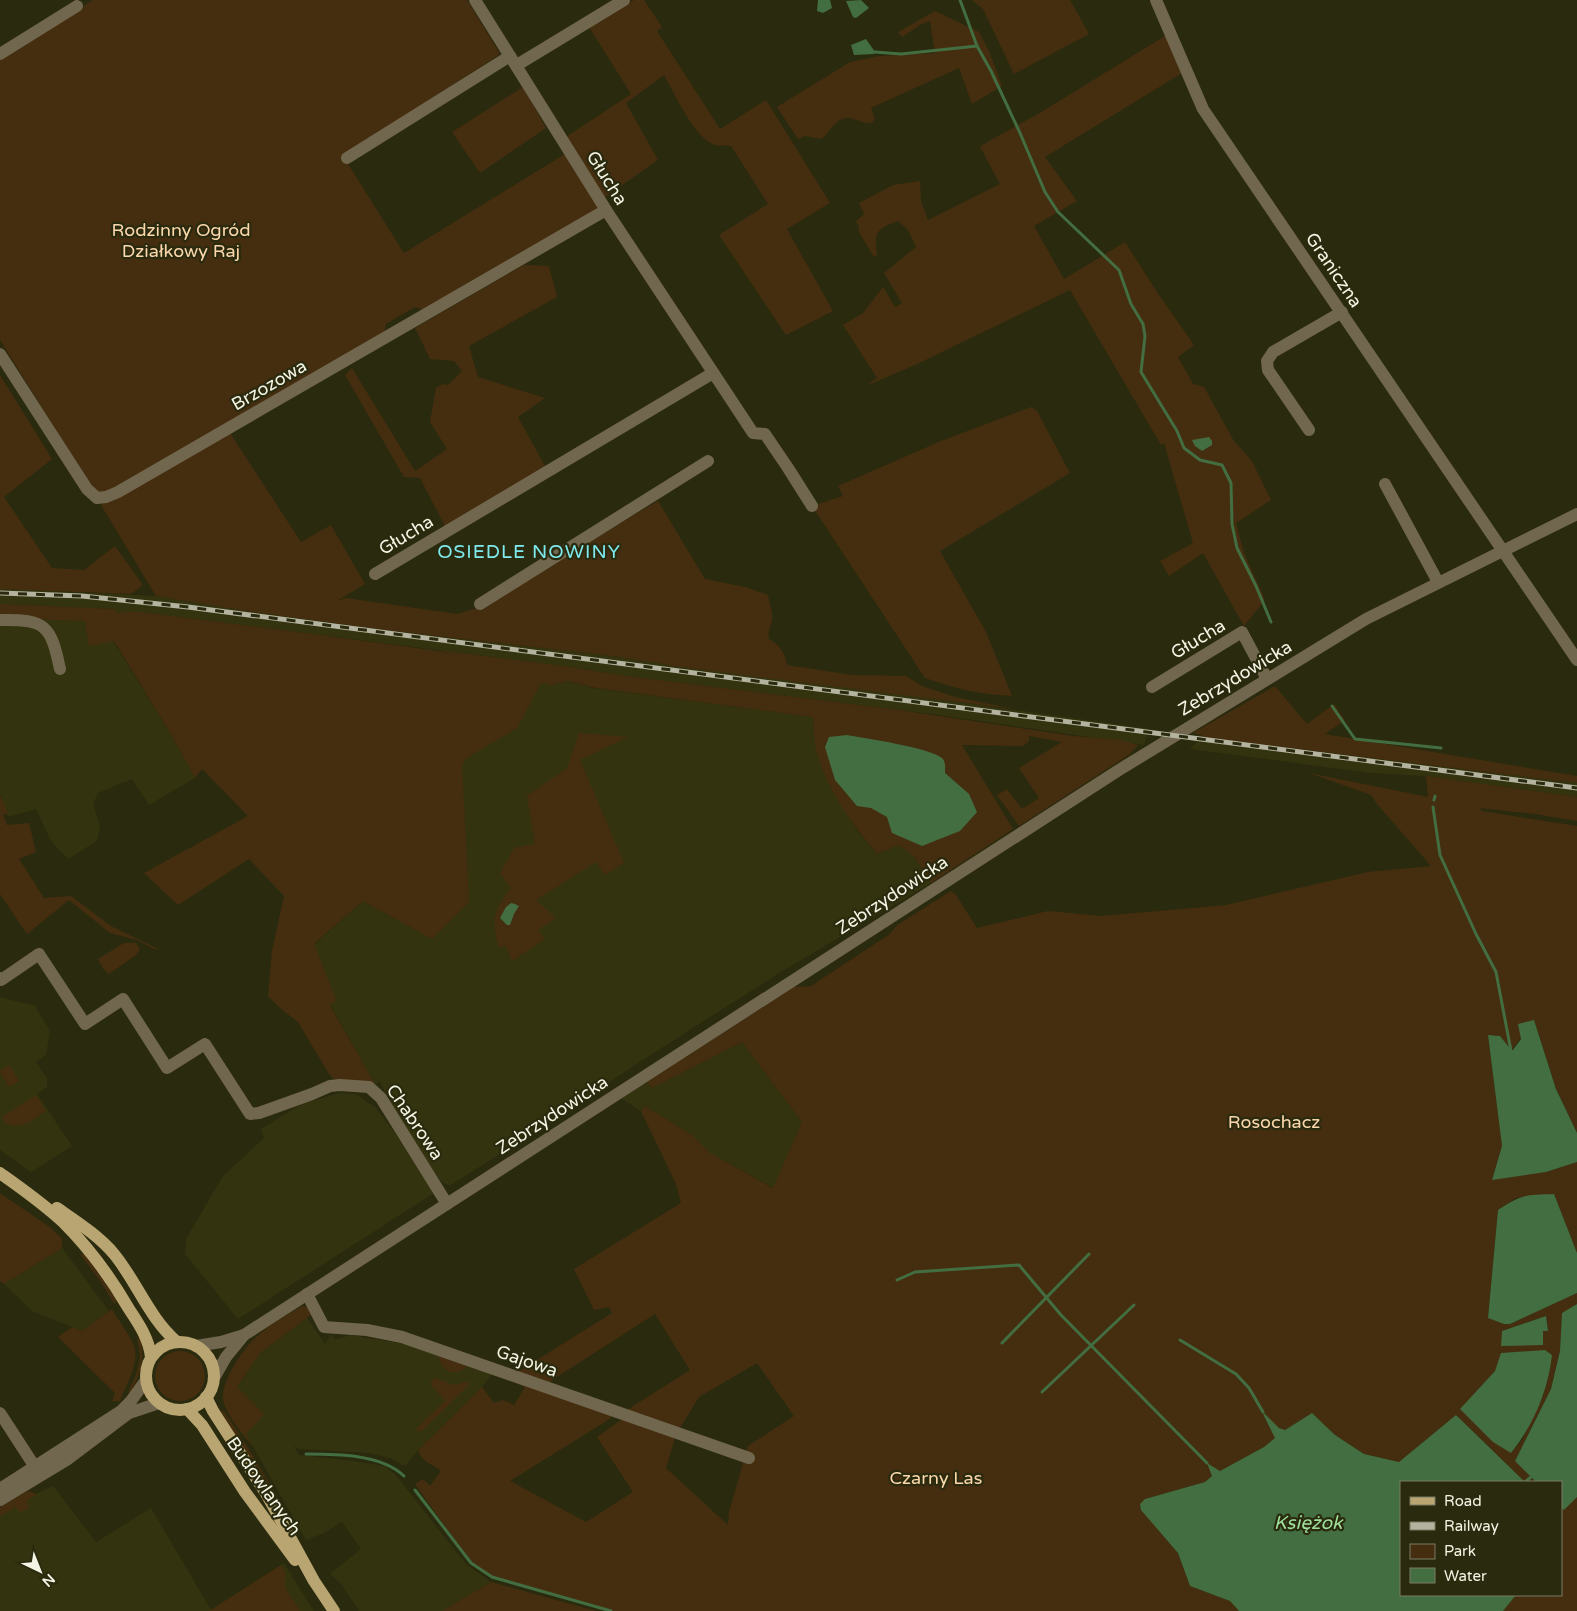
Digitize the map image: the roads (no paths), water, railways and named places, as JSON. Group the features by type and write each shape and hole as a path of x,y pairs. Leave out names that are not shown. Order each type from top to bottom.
{"main road":[{"path":"0,1174 28,1193 63,1222 103,1269 145,1335 152,1357"},
{"path":"28,1193 55,1206 110,1249 124,1267 157,1321 177,1342"},
{"path":"177,1342 196,1346 211,1362 214,1378 212,1387 206,1397 198,1405 188,1409 174,1410 159,1404 149,1391 146,1380 146,1370 152,1357 164,1346 177,1342"},
{"name":"Budowlanych","path":"206,1397 267,1495 314,1581 334,1611"},
{"name":"Budowlanych","path":"188,1409 198,1420 245,1492 293,1558 314,1581"}],"street":[{"name":"Głucha","path":"475,0 606,210 712,373 752,433 765,434 812,506"},
{"path":"347,158 513,61 624,0"},
{"name":"Graniczna","path":"1156,0 1203,109 1577,660"},
{"path":"0,54 77,6"},
{"name":"Brzozowa","path":"0,354 87,489 97,498 106,497 118,492 394,334 606,210"},
{"path":"1309,430 1268,370 1267,361 1273,352 1342,312"},
{"name":"Głucha","path":"375,574 712,373"},
{"path":"480,604 708,460"},
{"path":"1384,484 1438,582"},
{"name":"Zebrzydowicka","path":"196,1346 221,1342 244,1335 1048,815 1366,619 1577,514"},
{"path":"0,620 29,620 45,629 55,645 60,670"},
{"name":"Głucha","path":"1152,687 1242,632 1267,679"},
{"name":"Chabrowa","path":"0,978 1,980 39,954 85,1024 122,999 167,1068 205,1044 250,1114 259,1113 330,1086 369,1087 381,1098 448,1204"},
{"name":"Gajowa","path":"307,1294 324,1327 367,1330 402,1337 750,1458"},
{"name":"Zebrzydowicka","path":"214,1378 226,1358 244,1335"},
{"path":"0,1489 121,1411 129,1404 146,1380"},
{"path":"0,1500 70,1458 129,1413 159,1404"},
{"path":"0,1413 35,1466"}],"water":[{"path":"818,0 830,0 832,8 823,13 817,11"},
{"path":"861,0 869,8 856,18 853,17 846,1"},
{"path":"866,39 875,52 874,54 854,55 851,45"},
{"path":"1209,437 1212,445 1202,451 1195,446 1192,440"},
{"path":"847,735 911,747 942,758 945,763 945,773 969,794 977,812 960,831 922,846 892,833 887,817 871,808 857,806 835,780 825,747 829,737"},
{"path":"511,903 519,906 510,925 507,925 500,918 506,907"},
{"path":"1534,1020 1556,1089 1577,1133 1577,1162 1546,1172 1492,1180 1502,1146 1488,1035 1500,1036 1512,1051 1521,1039 1518,1024"},
{"path":"1554,1194 1577,1253 1577,1293 1510,1324 1504,1324 1488,1318 1498,1210 1524,1196"},
{"path":"1577,1304 1577,1497 1564,1510 1562,1508 1562,1481 1535,1481 1515,1461 1551,1389 1560,1351 1562,1313"},
{"path":"1546,1316 1548,1331 1543,1331 1543,1345 1501,1346 1502,1331"},
{"path":"1545,1350 1552,1355 1543,1395 1533,1420 1511,1453 1493,1442 1460,1409 1495,1371 1501,1353"},
{"name":"Księżok","path":"1263,1412 1279,1428 1285,1430 1312,1413 1335,1435 1364,1454 1399,1462 1456,1415 1524,1481 1400,1481 1400,1596 1515,1596 1503,1611 1239,1611 1230,1601 1190,1586 1178,1553 1141,1510 1140,1504 1145,1499 1205,1482 1212,1476 1207,1463 1220,1471 1264,1447 1275,1438"}],"waterway":[{"path":"960,0 977,46 1020,133 1045,192 1058,212 1119,270 1131,304 1143,324 1145,336 1141,372 1177,431 1184,448 1200,460 1222,465 1231,483 1232,524 1237,548 1271,622"},
{"path":"875,52 901,54 977,46"},
{"path":"1332,706 1355,739 1441,748"},
{"path":"1434,800 1435,796"},
{"path":"1433,807 1440,855 1476,934 1496,972 1511,1051"},
{"path":"1002,1343 1089,1254"},
{"path":"897,1280 915,1272 1019,1265 1061,1315 1207,1463"},
{"path":"1042,1392 1134,1305"},
{"path":"1180,1340 1236,1374 1249,1388 1263,1412"},
{"path":"306,1454 331,1454 371,1459 383,1463 404,1476"},
{"path":"1526,1481 1531,1477"},
{"path":"415,1490 471,1563 492,1577 611,1611"}],"railway":[{"path":"0,593 82,596 188,607 1577,788"}],"district":[{"name":"OSIEDLE NOWINY","path":"529,552"}],"park label":[{"name":"Rodzinny Ogród Działkowy Raj","path":"181,240"},
{"name":"Rosochacz","path":"1274,1122"},
{"name":"Czarny Las","path":"936,1478"}]}
